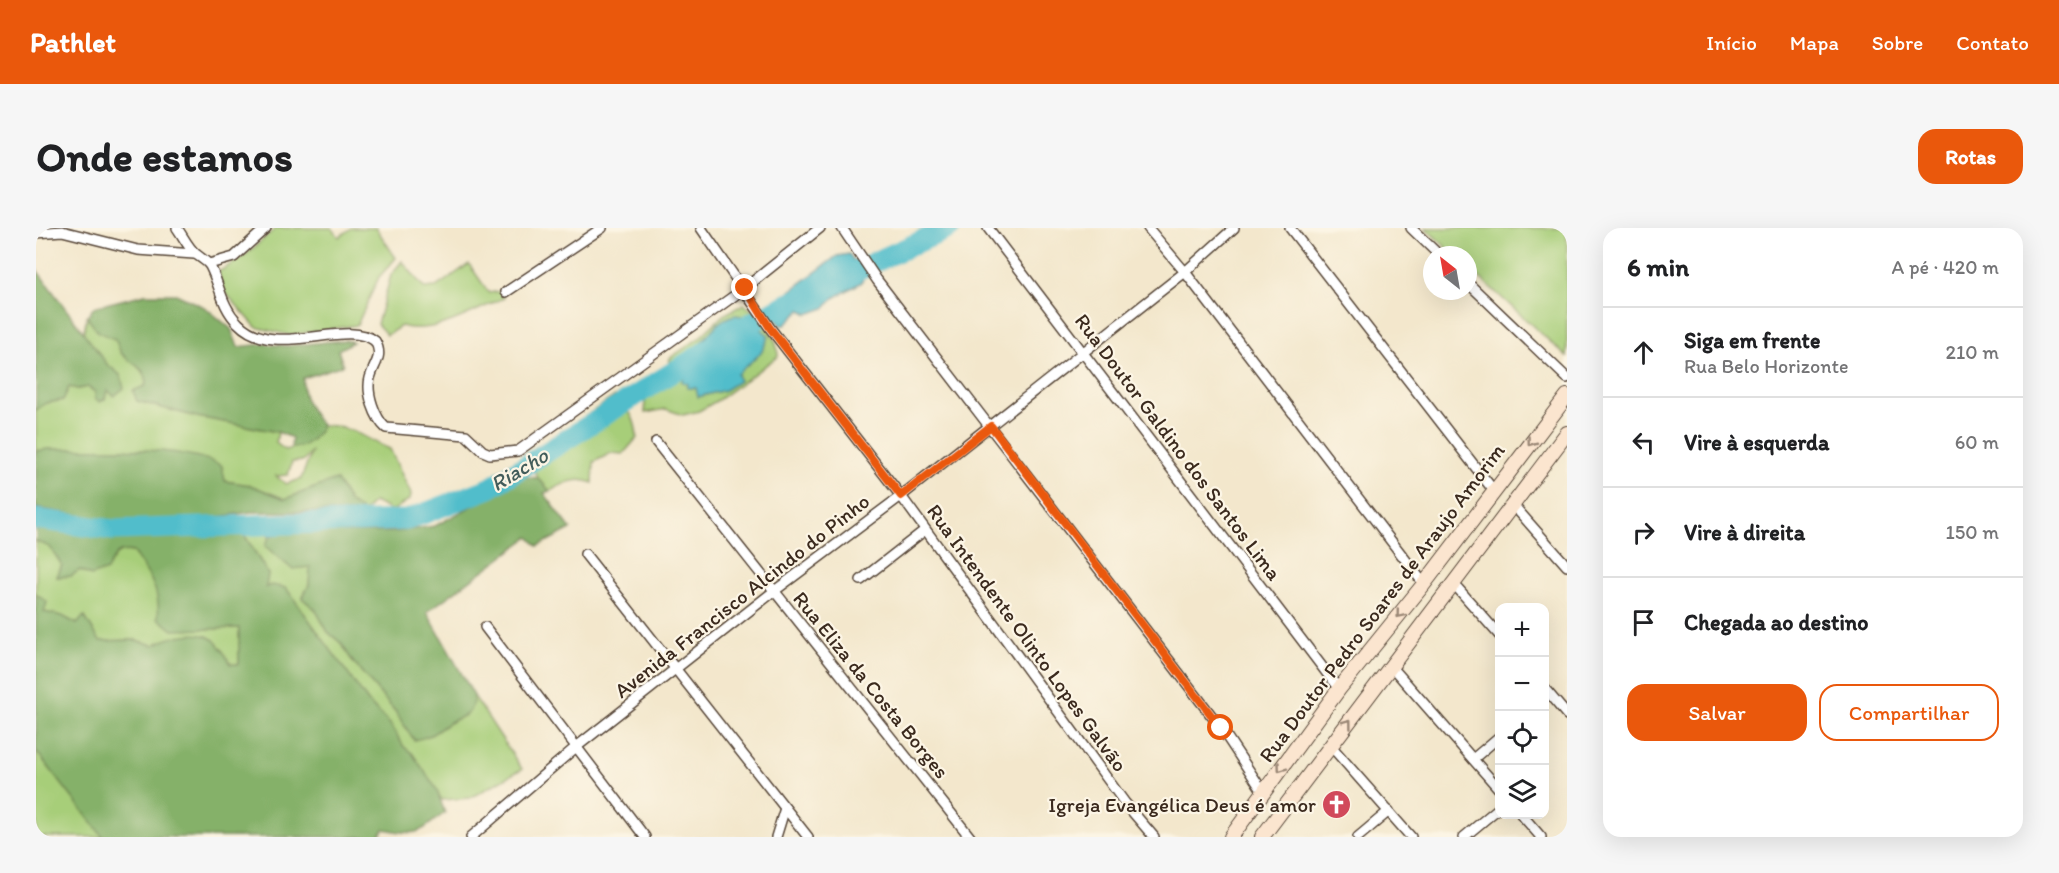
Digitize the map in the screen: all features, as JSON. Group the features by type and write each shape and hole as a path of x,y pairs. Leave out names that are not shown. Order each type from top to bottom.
{"street":[{"path":"177,228 194,254 209,264 222,301 239,325 259,335 293,340 363,334 375,341 380,358 370,377 370,388 378,420 386,428 466,435 483,451 490,454 518,451 745,288 820,228"},
{"path":"209,264 234,257 266,228"},
{"path":"506,292 602,228"},
{"name":"Rua Intendente Olinto Lopes Galvão","path":"701,228 745,288 770,328 901,496 1125,803 1154,837"},
{"path":"842,228 877,280 1221,728 1264,793"},
{"name":"Rua Doutor Galdino dos Santos Lima","path":"988,228 1339,689"},
{"path":"1148,228 1185,272 1424,584"},
{"name":"Avenida Francisco Alcindo do Pinho","path":"473,836 575,748 773,591 991,426 1185,272 1234,228"},
{"path":"1290,228 1494,491"},
{"path":"1411,228 1430,246"},
{"path":"36,233 62,231 138,250 194,254"},
{"path":"1477,292 1567,378"},
{"name":"Rua Doutor Pedro Soares de Araujo Amorim","path":"1231,837 1339,689 1424,584 1567,396"},
{"path":"1262,837 1567,433"},
{"name":"Rua Eliza da Costa Borges","path":"656,442 970,837"},
{"path":"1514,506 1567,566"},
{"path":"861,580 925,530"},
{"path":"1461,534 1481,547"},
{"path":"585,554 808,837"},
{"path":"1454,584 1495,630"},
{"path":"485,627 645,837"},
{"path":"1391,666 1495,784"},
{"path":"1549,695 1567,715"},
{"path":"1473,759 1495,740"},
{"path":"1331,746 1411,837"},
{"path":"776,837 785,808"},
{"path":"1359,837 1389,811"},
{"path":"1464,837 1495,811"},
{"path":"1525,819 1541,837"}],"green space":[{"path":"276,228 332,228 339,237 351,228 376,228 396,258 379,277 357,325 289,335 256,327 223,290 218,272 243,257"},
{"path":"1425,228 1567,228 1567,357 1477,275 1477,246 1445,246"},
{"path":"402,261 424,288 436,287 469,264 489,293 500,291 504,298 453,321 427,328 401,326 387,335 377,324 391,275"},
{"path":"36,269 107,364 120,375 124,388 114,396 107,390 105,399 100,402 95,398 95,392 88,387 78,389 69,387 63,400 46,403 36,410"},
{"path":"145,294 176,294 206,308 231,329 238,347 264,344 287,346 346,340 353,342 338,350 343,365 303,378 303,391 307,404 322,426 310,442 291,448 292,438 278,432 197,417 137,401 133,391 145,386 145,375 139,367 121,353 115,339 98,332 87,317 94,307"},
{"path":"744,304 767,327 775,341 778,356 718,400 699,411 683,415 666,409 645,413 645,399 664,386 670,358 699,338 723,315"},
{"path":"87,317 98,332 115,339 141,370 147,381 137,401 197,417 278,432 276,443 285,450 307,442 319,432 322,426 331,425 348,429 390,449 411,494 410,499 392,511 374,502 364,512 350,503 336,480 285,499 250,485 224,481 123,449 36,451 36,410 46,403 63,400 69,387 78,389 88,387 95,392 107,390 120,375 107,364 83,334","holes":["312,451 301,479 286,484 276,476 288,475 292,462 304,461"]},
{"path":"615,396 631,414 637,438 623,454 611,453 594,462 593,483 576,480 550,491 538,478 528,456"},
{"path":"113,449 186,454 222,466 225,481 250,485 285,499 336,480 350,503 364,512 251,512 217,517 117,522 36,508 36,451"},
{"path":"525,477 538,478 550,491 544,493 571,529 538,546 529,537 427,612 474,696 468,713 429,736 414,740 395,711 353,662 341,643 328,632 315,609 302,598 309,585 310,567 292,569 265,546 270,536 282,532 394,532 435,526"},
{"path":"36,529 142,537 242,531 268,574 266,587 271,585 286,588 369,703 390,724 404,747 412,753 436,788 445,813 419,831 406,833 384,829 378,837 103,837 36,751 36,594 47,602 44,612 62,616 77,624 84,616 100,641 135,640 154,645 184,635 208,636 214,640 231,664 239,664 239,628 173,630 158,618 157,599 152,582 133,552 119,553 107,570 91,576 80,570 71,576 57,577 62,565 50,547 36,541"},
{"path":"255,530 270,536 266,546 311,567 309,585 302,598 315,609 328,632 341,643 353,662 395,711 414,739 432,734 468,713 474,696 522,769 470,798 442,800 412,753 404,747 389,724 369,703 286,589 265,587 268,574 242,531"},
{"path":"36,541 50,546 62,565 57,577 71,576 80,570 107,570 116,555 133,552 154,582 160,601 204,629 240,628 239,664 231,664 213,639 183,636 154,645 135,640 99,641 85,617 77,624 62,616 44,612 41,597 36,594"},
{"path":"36,751 102,833 103,837 36,837"}],"water":[{"path":"849,254 864,274 862,282 834,298 825,308 808,314 801,310 785,325 780,325 772,309 778,300 837,256"},
{"path":"735,315 748,317 769,336 761,353 737,374 739,381 725,390 698,397 696,388 687,388 688,384 682,382 684,368 701,348 699,344 714,327"}],"waterway":[{"name":"Riacho","path":"835,280 950,228"},
{"name":"Riacho","path":"36,519 113,530 407,520 490,488 747,325 797,299"}],"place":[{"name":"Igreja Evangélica Deus é amor","path":"1337,805"}],"route":[{"path":"745,288 770,328 901,496 991,426 1221,728"}]}
